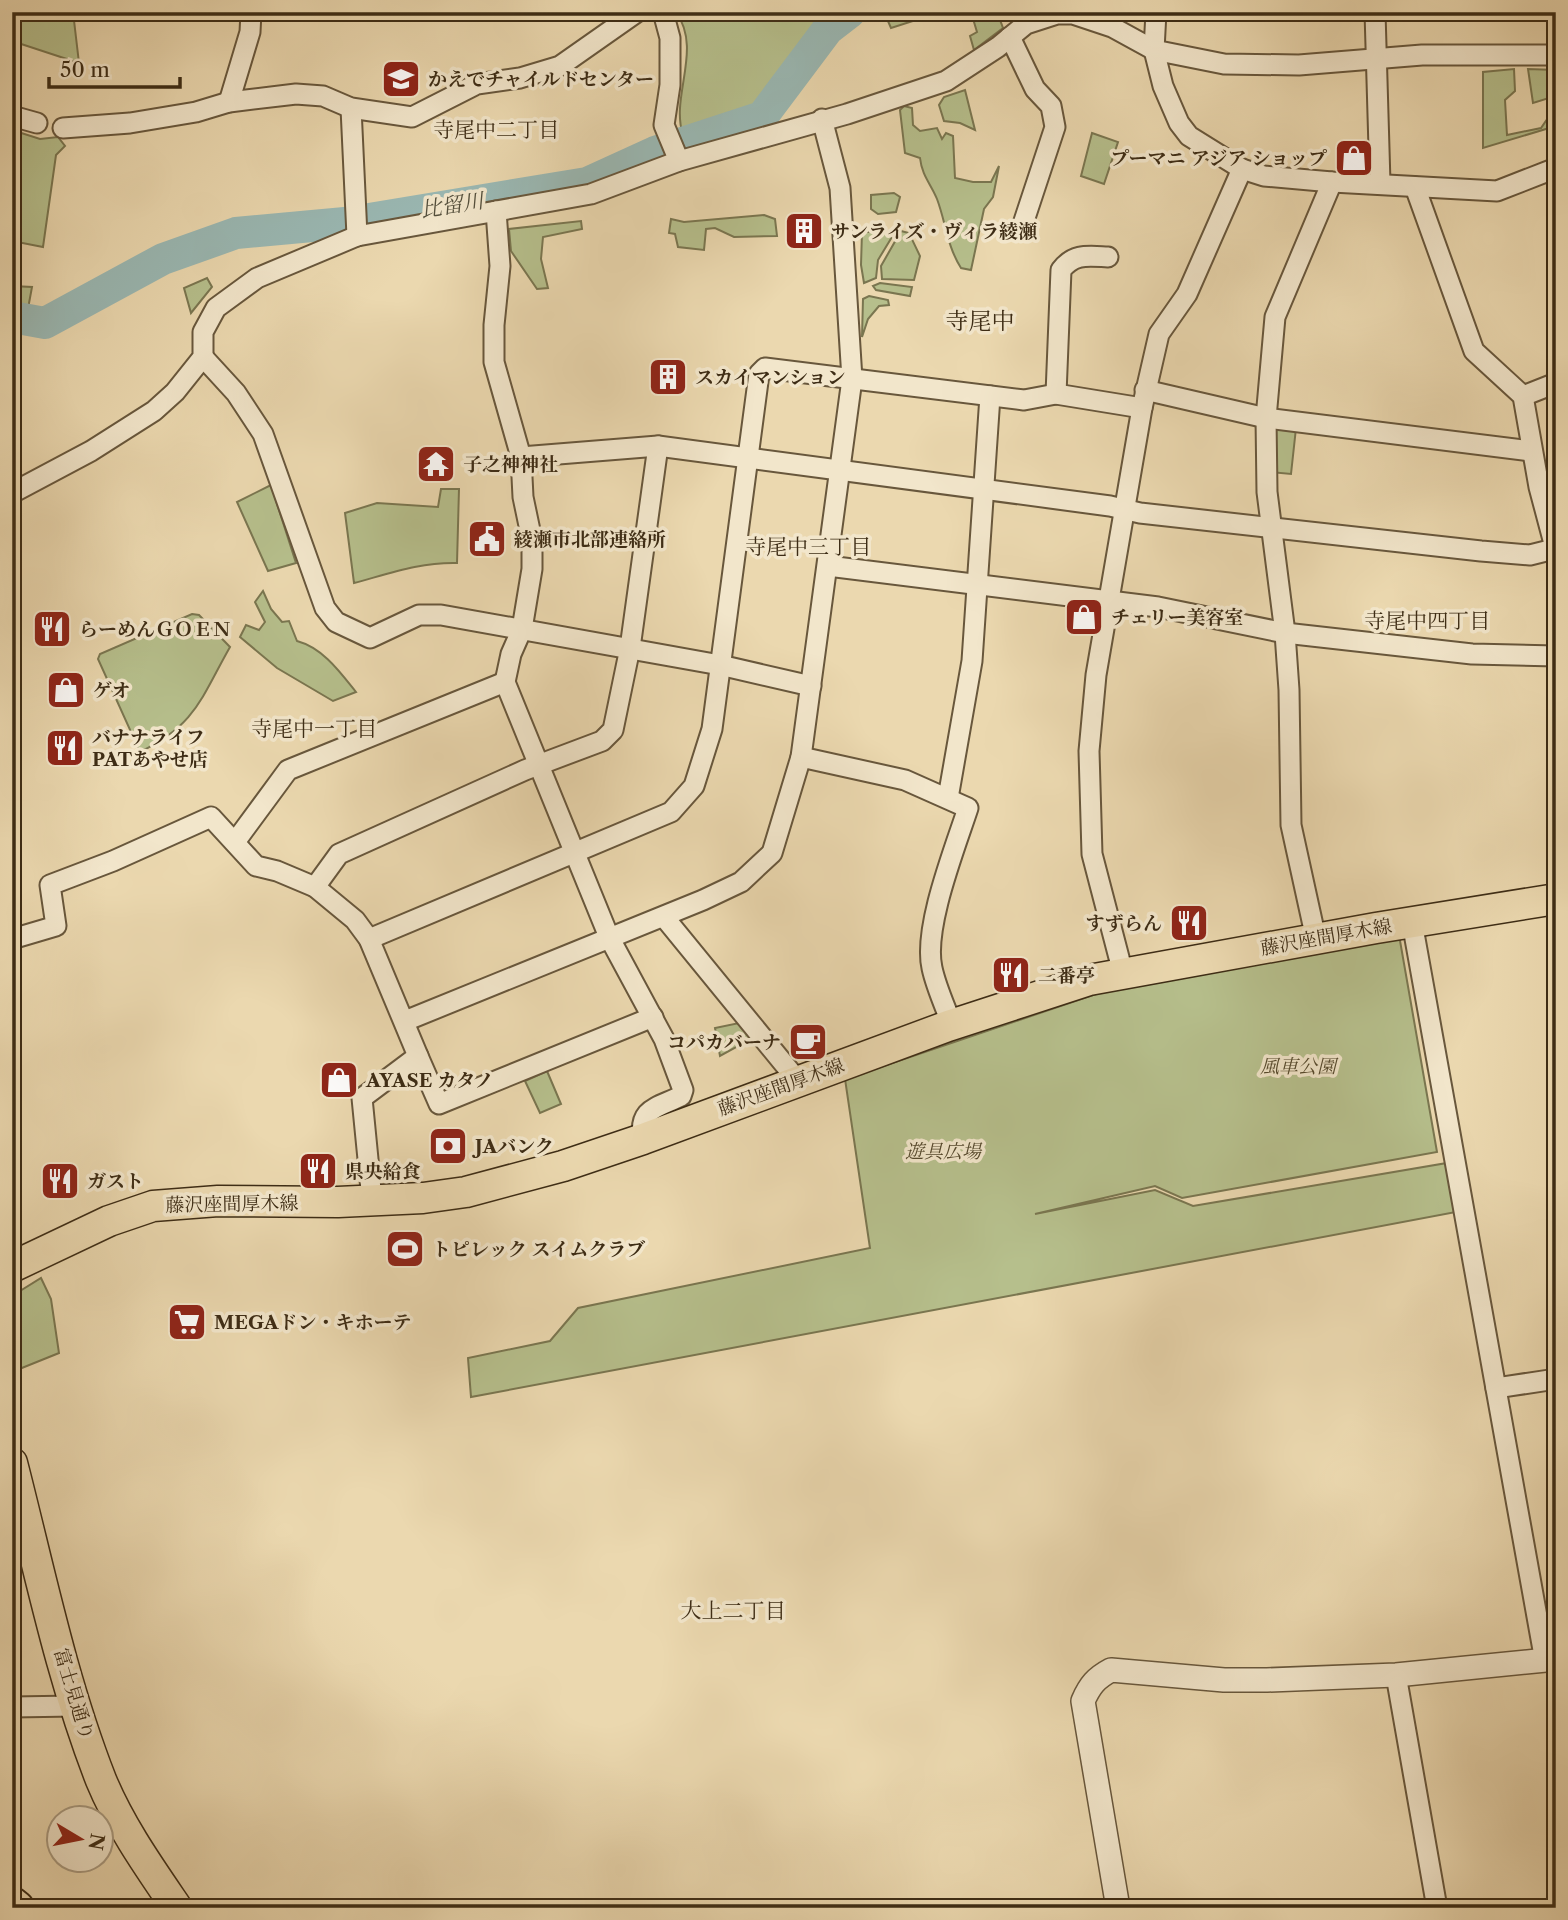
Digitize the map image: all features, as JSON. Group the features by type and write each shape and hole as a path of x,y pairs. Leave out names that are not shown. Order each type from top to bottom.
{"highway":[{"path":"12,1904 18,1908"}],"main road":[{"name":"藤沢座間厚木線","path":"12,1267 109,1221 153,1206 218,1201 372,1200 466,1192 563,1166 643,1139 1054,990 1123,972 1556,899"},
{"name":"富士見通り","path":"12,1463 75,1706 102,1782 134,1845 177,1908"}],"street":[{"path":"229,102 250,32 251,12"},
{"path":"63,128 130,123 196,113 229,102 313,94 333,98 351,108 400,117 425,113 477,84 520,78 560,66 637,12"},
{"path":"663,12 670,38 670,85 664,125 678,159"},
{"path":"1156,12 1154,50 1163,86 1179,123 1189,136 1242,169 1264,176 1332,182 1497,191 1556,168"},
{"path":"1375,12 1380,183"},
{"path":"12,493 92,451 154,411 175,392 203,357 203,332 216,307 257,278 357,224 496,211 591,194 678,159 848,114 946,81 1026,24 1057,14 1073,14 1112,27 1154,50 1224,64 1300,65 1375,57 1556,55"},
{"path":"1010,37 1035,89 1051,106 1055,127 1021,227"},
{"path":"351,108 357,224"},
{"path":"12,116 37,122"},
{"path":"405,1021 664,917 741,882 772,852 801,757 852,379 840,188 822,119"},
{"path":"1123,972 1092,854 1090,711 1143,399 1159,334 1187,294 1242,169"},
{"path":"1316,939 1291,825 1285,633 1269,525 1266,418 1275,317 1332,182"},
{"path":"521,457 658,446 1126,509 1505,553 1530,555 1555,550 1531,451 1523,396 1475,351 1415,187"},
{"path":"496,211 500,266 494,325 495,362 521,457 523,497 532,540 532,569 522,629 511,654 505,682 609,937 653,1017 683,1090 681,1096 645,1114 641,1123 643,1139"},
{"path":"1056,394 1061,270 1069,259 1083,255 1108,257"},
{"path":"203,357 236,393 262,434 325,608 336,622 370,638 419,615 441,615 720,665 811,686"},
{"path":"369,939 671,812 694,786 712,729 746,459 759,374 765,368 1024,400 1056,394 1143,399 1266,418 1531,451"},
{"path":"1523,396 1556,383"},
{"path":"948,798 972,661 990,396"},
{"path":"315,887 340,854 537,765 602,741 613,730 630,648 658,446"},
{"path":"828,566 1158,607 1285,633 1472,654 1556,656"},
{"path":"235,842 288,770 505,682"},
{"path":"801,757 886,774 968,808 942,889 931,945 932,966 952,1025"},
{"path":"12,939 55,926 50,885 113,861 211,817 256,866 277,871 315,887 355,920 369,939 439,1104 653,1017"},
{"path":"664,917 798,1081"},
{"path":"1118,1908 1083,1701 1090,1685 1098,1677 1111,1670 1224,1680 1396,1675 1550,1660 1496,1388 1412,922"},
{"path":"372,1200 362,1098 418,1056"},
{"path":"1496,1388 1556,1379"},
{"path":"1396,1675 1437,1908"},
{"path":"12,1707 75,1706"}],"green space":[{"path":"12,12 73,12 79,63 12,41"},
{"path":"676,12 842,12 825,25 757,113 683,135 680,105 687,42 684,27"},
{"path":"884,12 915,12 913,21 891,28"},
{"path":"971,12 997,12 1003,28 974,50 970,36 977,32"},
{"path":"1514,69 1515,91 1505,100 1507,135 1541,128 1552,112 1552,97 1533,103 1528,69 1556,70 1556,126 1483,148 1483,72"},
{"path":"965,90 975,130 960,123 944,121 939,105 944,97"},
{"path":"904,106 912,108 913,125 920,131 937,128 942,139 946,133 953,136 955,178 991,182 999,166 993,197 984,209 971,270 961,268 956,260 937,199 920,158 905,153 900,110"},
{"path":"12,130 40,139 58,137 65,146 56,155 43,247 12,241"},
{"path":"1092,133 1118,142 1104,184 1081,176"},
{"path":"894,193 900,197 896,212 878,214 871,209 871,195"},
{"path":"764,215 775,219 777,236 734,237 715,228 706,229 704,250 678,247 675,234 669,233 671,219 684,222"},
{"path":"581,221 582,229 543,237 541,259 548,288 537,289 511,251 509,229"},
{"path":"901,231 909,233 920,256 914,280 882,279 881,266"},
{"path":"862,232 895,232 878,260 876,278 864,283 861,265"},
{"path":"207,278 212,287 191,313 184,288"},
{"path":"880,283 912,287 910,296 876,290 873,286"},
{"path":"12,286 32,287 27,314 12,311"},
{"path":"869,296 888,300 889,305 879,306 868,319 862,337 863,299"},
{"path":"1271,427 1296,428 1291,474 1270,472"},
{"path":"271,485 296,563 268,571 237,502"},
{"path":"441,489 459,489 457,563 392,572 354,583 345,513 377,503 438,507"},
{"path":"263,591 271,609 282,622 289,621 297,641 323,655 356,692 333,701 277,668 240,637 246,625 259,630 265,622 255,602"},
{"path":"192,614 199,615 230,647 204,696 185,720 159,742 140,752 98,659 100,654"},
{"name":"風車公園","path":"1399,935 1437,1152 1182,1198 1155,1186 1035,1214 1155,1190 1193,1206 1447,1163 1456,1212 471,1397 468,1358 550,1341 578,1308 870,1248 845,1079 1105,991"},
{"path":"739,1023 751,1039 720,1056 715,1028"},
{"path":"547,1071 561,1104 540,1113 525,1081"},
{"path":"41,1278 51,1299 59,1353 12,1372 12,1296"}],"waterway":[{"name":"比留川","path":"12,317 45,323 163,259 236,233 345,223 587,183 655,152 762,117 828,29 850,12"}],"place":[{"name":"かえでチャイルドセンター","path":"401,79"},
{"name":"プーマニ アジア ショップ","path":"1354,158"},
{"name":"サンライズ・ヴィラ綾瀬","path":"804,231"},
{"name":"スカイマンション","path":"668,377"},
{"name":"子之神神社","path":"436,464"},
{"name":"綾瀬市北部連絡所","path":"487,539"},
{"name":"チェリー美容室","path":"1084,617"},
{"name":"らーめんＧＯＥＮ","path":"52,629"},
{"name":"ゲオ","path":"66,690"},
{"name":"バナナライフ PATあやせ店","path":"65,748"},
{"name":"すずらん","path":"1189,923"},
{"name":"二番亭","path":"1011,975"},
{"name":"コパカバーナ","path":"808,1042"},
{"name":"AYASE カタノ","path":"339,1080"},
{"name":"JAバンク","path":"448,1146"},
{"name":"県央給食","path":"318,1171"},
{"name":"ガスト","path":"60,1181"},
{"name":"トピレック スイムクラブ","path":"405,1249"},
{"name":"MEGAドン・キホーテ","path":"187,1322"}],"district":[{"name":"寺尾中二丁目","path":"496,129"},
{"name":"寺尾中","path":"980,321"},
{"name":"寺尾中三丁目","path":"808,546"},
{"name":"寺尾中四丁目","path":"1427,620"},
{"name":"寺尾中一丁目","path":"314,728"},
{"name":"大上二丁目","path":"733,1610"}],"park label":[{"name":"遊具広場","path":"943,1151"}]}
